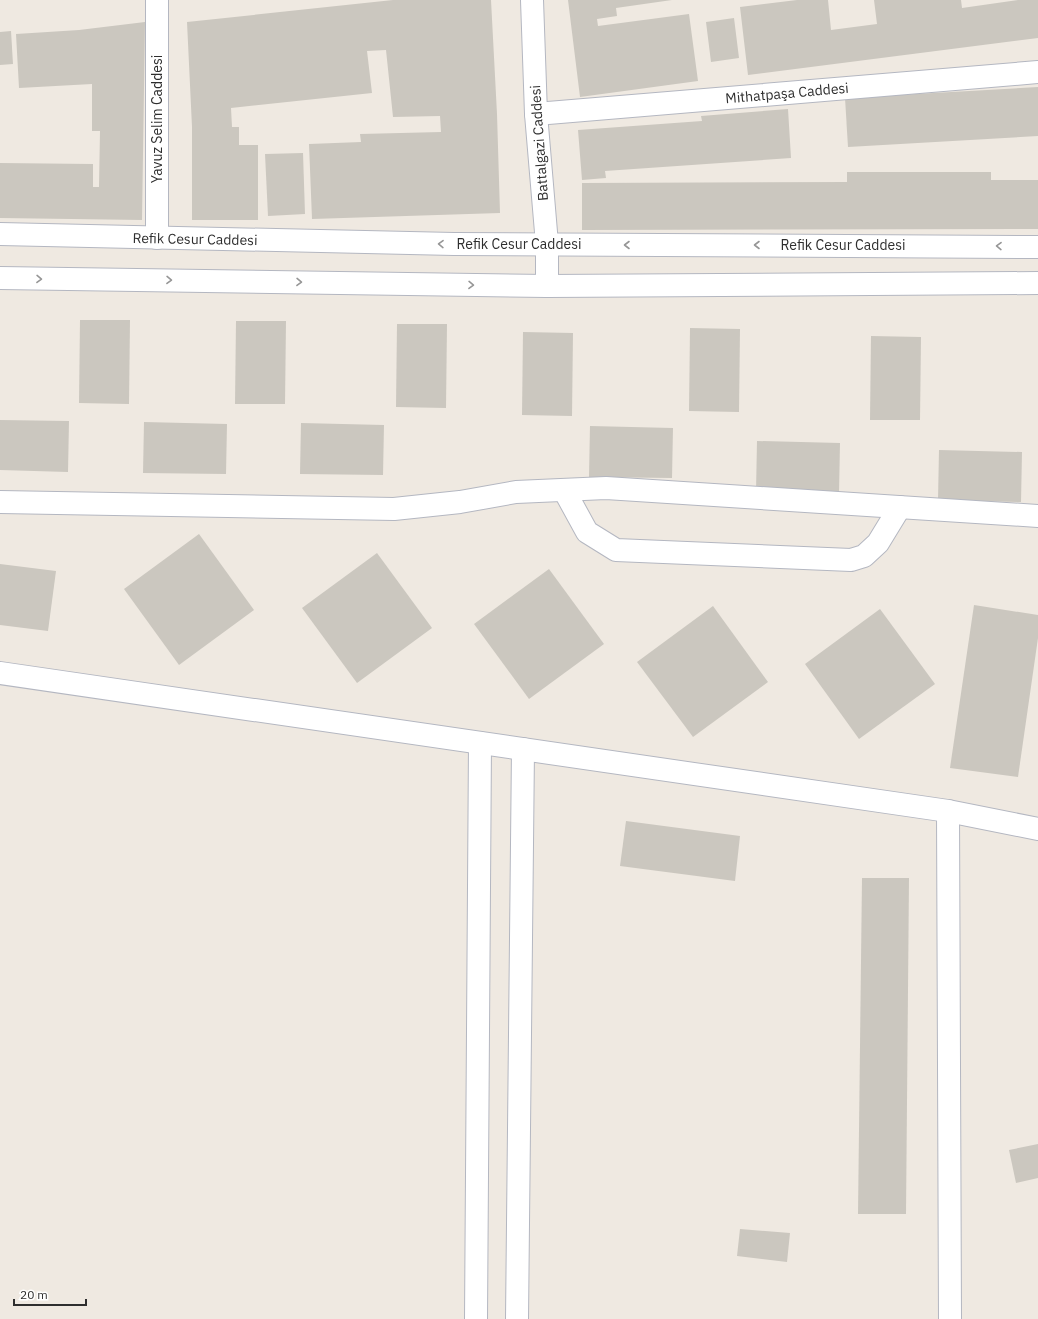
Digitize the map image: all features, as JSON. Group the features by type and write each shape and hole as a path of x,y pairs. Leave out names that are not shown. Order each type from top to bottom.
{"street":[{"name":"Yavuz Selim Caddesi","path":"157,0 157,238"},
{"name":"Battalgazi Caddesi","path":"532,0 536,114 547,244 547,286"},
{"name":"Mithatpaşa Caddesi","path":"536,114 1038,72"},
{"name":"Refik Cesur Caddesi","path":"0,234 446,244 1038,247"},
{"path":"0,278 547,286 1038,283"},
{"path":"0,502 394,509 460,502 516,492 606,488 1038,516"},
{"path":"564,490 587,532 616,550 850,560 864,556 878,543 900,507"},
{"path":"0,673 948,811 1038,829"},
{"path":"476,1319 480,743"},
{"path":"517,1319 523,749"},
{"path":"948,811 950,1319"}],"building":[{"path":"393,0 491,0 500,213 312,219 309,144 361,142 360,134 441,132 440,116 393,117 386,50 367,51 372,93 231,108 232,127 239,127 239,145 258,145 258,220 192,220 192,127 187,22"},
{"path":"568,0 672,0 616,8 617,16 597,19 598,26 689,14 698,81 580,97"},
{"path":"797,0 828,0 831,30 877,24 874,0 961,0 962,8 1018,0 1038,0 1038,38 748,75 740,7"},
{"path":"734,18 739,58 711,62 706,22"},
{"path":"145,22 142,220 0,218 0,163 93,164 93,187 99,187 100,131 92,131 92,84 19,88 16,34 79,30"},
{"path":"11,31 13,64 0,65 0,32"},
{"path":"1038,87 1038,136 848,147 845,98"},
{"path":"788,109 791,158 605,171 606,178 582,180 578,130 702,121 701,116"},
{"path":"303,153 305,214 268,216 265,154"},
{"path":"847,172 991,172 991,180 1038,180 1038,229 582,230 582,183 847,182"},
{"path":"80,320 130,320 129,404 79,403"},
{"path":"236,321 286,321 285,404 235,404"},
{"path":"397,324 447,324 446,408 396,407"},
{"path":"690,328 740,329 739,412 689,411"},
{"path":"523,332 573,333 572,416 522,415"},
{"path":"871,336 921,337 920,420 870,420"},
{"path":"0,420 69,421 68,472 0,470"},
{"path":"144,422 227,424 226,474 143,473"},
{"path":"301,423 384,425 383,475 300,474"},
{"path":"590,426 673,428 672,478 589,477"},
{"path":"757,441 840,443 839,493 756,492"},
{"path":"939,450 1022,452 1021,502 938,500"},
{"path":"199,534 254,610 179,665 124,589"},
{"path":"377,553 432,628 357,683 302,608"},
{"path":"0,564 56,571 48,631 0,625"},
{"path":"549,569 604,644 529,699 474,624"},
{"path":"974,605 1038,615 1038,638 1018,777 950,768"},
{"path":"713,606 768,682 693,737 637,662"},
{"path":"880,609 935,684 859,739 805,664"},
{"path":"626,821 740,836 735,881 620,866"},
{"path":"862,878 909,878 906,1214 858,1214"},
{"path":"1038,1144 1038,1178 1016,1183 1009,1150"},
{"path":"740,1229 790,1233 787,1262 737,1256"}]}
